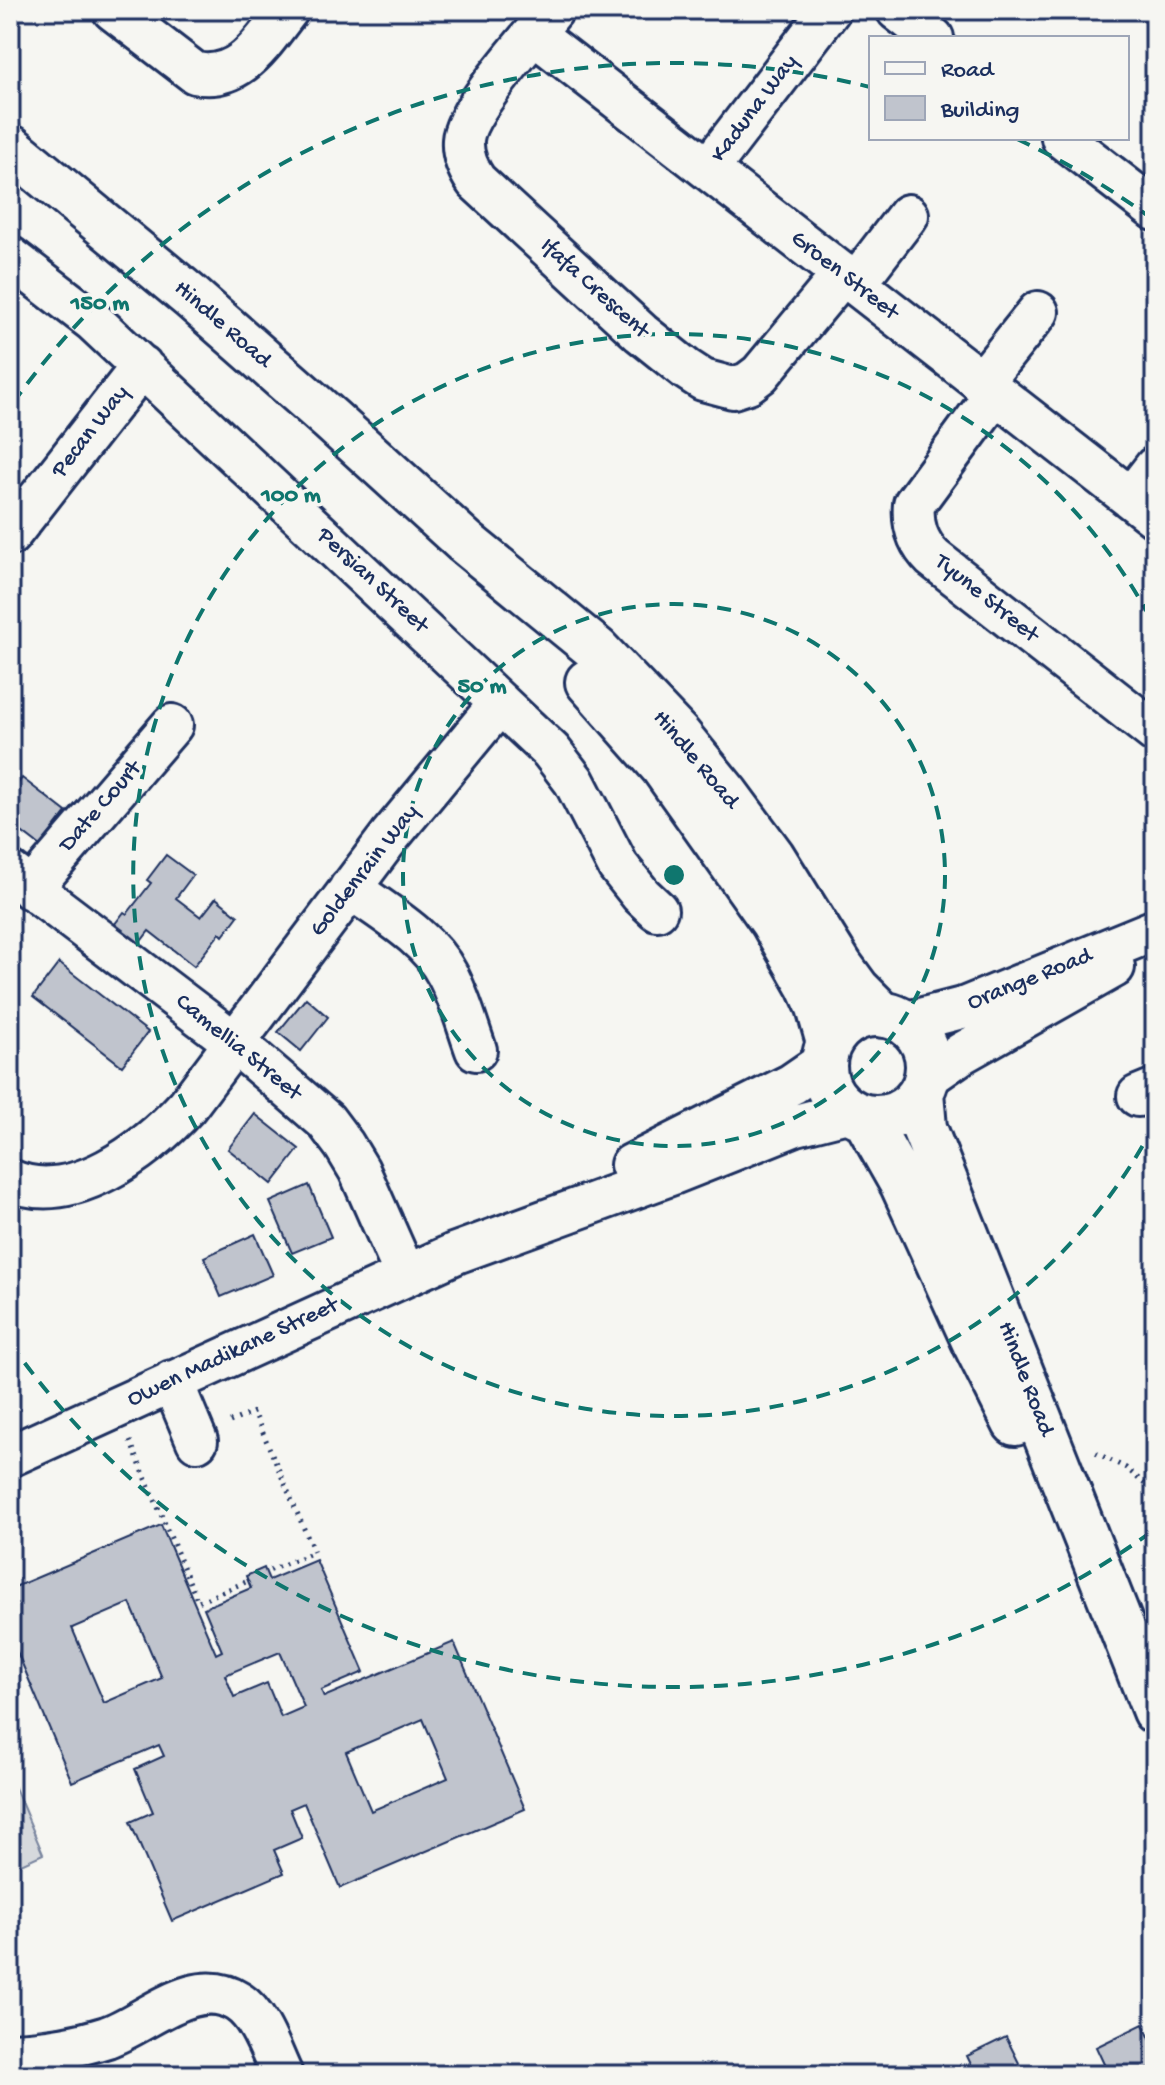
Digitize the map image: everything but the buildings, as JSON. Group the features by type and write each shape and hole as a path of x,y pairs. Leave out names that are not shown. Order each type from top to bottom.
{"main road":[{"name":"Hindle Road","path":"10,147 191,297 465,542 596,649 679,736 727,795 772,856 857,989 894,1019"},
{"name":"Hindle Road","path":"465,542 663,767 732,861 773,922 809,985 819,1007 826,1053"},
{"path":"857,1018 894,1019 914,1031 926,1053 924,1085 901,1112 888,1117 858,1114 842,1107 831,1092 825,1078 826,1053 836,1032 857,1018"},
{"name":"Hindle Road","path":"924,1085 924,1128 1155,1711"},
{"name":"Hindle Road","path":"858,1114 903,1185 976,1345 1135,1665"}],"street":[{"path":"113,10 195,73 207,75 235,69 248,59 288,10"},
{"name":"Kaduna Way","path":"708,169 830,10"},
{"path":"897,10 930,36"},
{"name":"Groen Street","path":"543,22 708,169 1143,507"},
{"name":"Ifafa Crescent","path":"543,22 466,125 463,151 468,167 487,192 641,333 686,369 716,385 733,388 748,383 760,374 908,215"},
{"path":"1065,140 1155,210"},
{"name":"Persian Street","path":"10,257 93,321 551,751 574,781 618,866 657,910"},
{"name":"Tyune Street","path":"1038,312 914,504 913,516 919,539 933,558 1155,732"},
{"name":"Pecan Way","path":"10,535 142,366"},
{"path":"1143,507 1155,467"},
{"name":"Goldenrain Way","path":"10,1180 37,1189 58,1188 113,1166 148,1145 187,1106 350,888 500,703"},
{"name":"Date Court","path":"21,880 172,725"},
{"name":"Camellia Street","path":"21,880 234,1042 326,1121 359,1170 405,1274"},
{"path":"350,888 423,943 438,959 455,992 476,1050"},
{"name":"Orange Road","path":"894,1019 966,1007 1155,930"},
{"name":"Orange Road","path":"924,1085 962,1053 1155,943"},
{"name":"Owen Madikane Street","path":"456,1253 792,1084 826,1053"},
{"name":"Owen Madikane Street","path":"10,1456 456,1253 673,1174 796,1125 858,1114"},
{"path":"172,1381 212,1432"},
{"path":"10,2053 33,2052 109,2036 184,1998 212,1993 238,2001 247,2010 282,2075"}],"path":[{"path":"115,1407 198,1602 248,1581"},
{"path":"212,1432 254,1412 314,1552 266,1572"},
{"path":"1084,1447 1126,1468 1155,1493"}],"shaded area":[{"path":"10,1776 43,1854 10,1869"}]}
